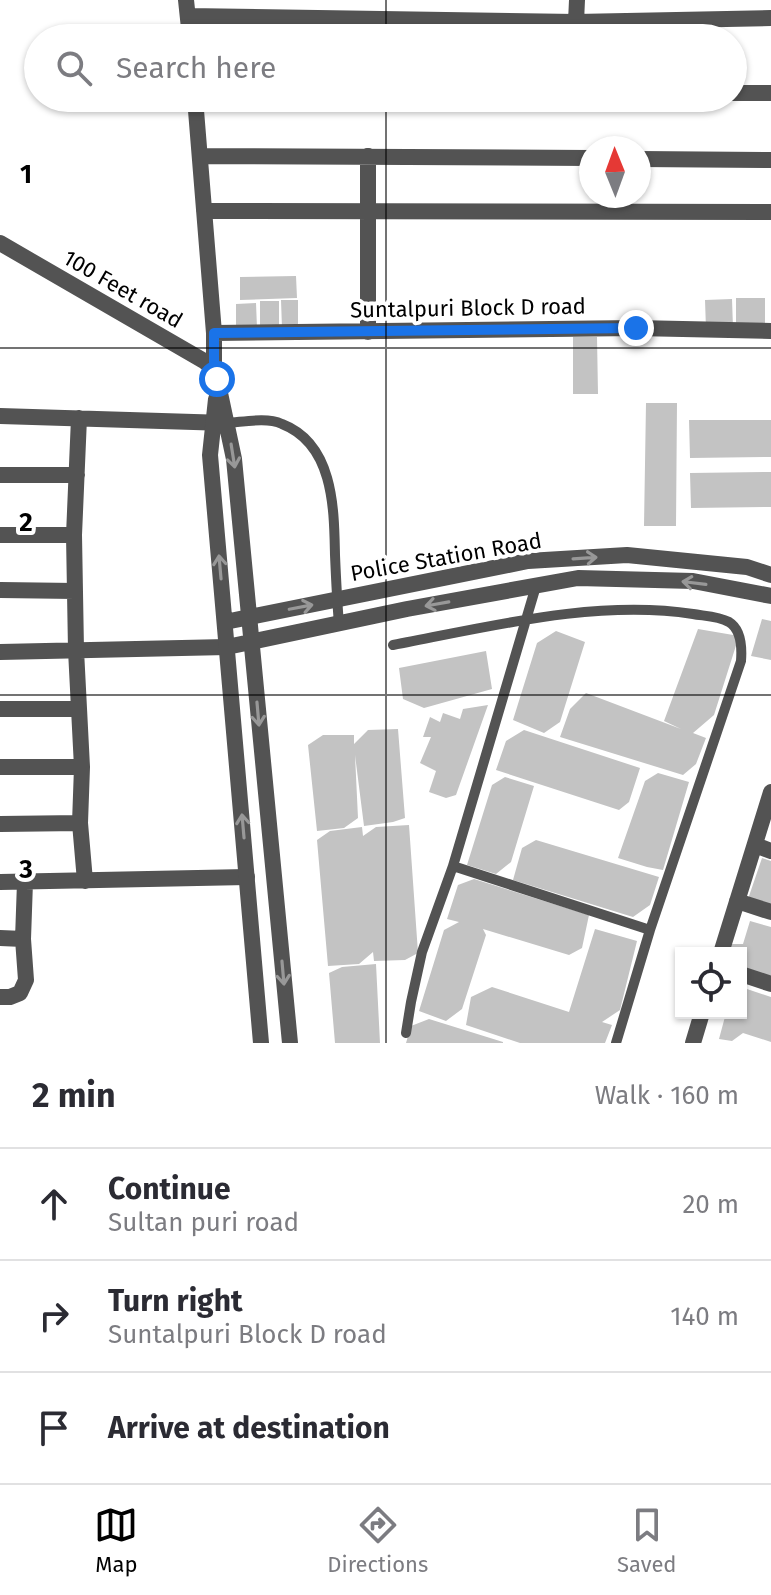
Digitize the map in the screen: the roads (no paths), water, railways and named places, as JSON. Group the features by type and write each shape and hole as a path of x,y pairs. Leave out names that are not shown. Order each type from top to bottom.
{"street":[{"path":"576,22 577,0"},
{"path":"187,8 576,22 771,18"},
{"path":"747,93 771,93"},
{"path":"196,112 220,423 234,459 290,1043"},
{"path":"201,156 579,158"},
{"path":"368,156 368,332"},
{"path":"651,159 771,160"},
{"path":"204,211 771,212"},
{"name":"100 Feet road","path":"0,243 204,361 216,374"},
{"name":"Suntalpuri Block D road","path":"214,333 636,328 771,331"},
{"path":"0,416 220,423"},
{"path":"79,418 74,535 82,767 80,823 85,881"},
{"path":"220,423 210,455 261,1043"},
{"path":"0,475 77,475"},
{"path":"0,535 74,535"},
{"name":"Police Station Road","path":"225,622 528,561 627,555 747,567 771,575"},
{"name":"Police Station Road","path":"0,652 227,647 578,578 693,581 771,596"},
{"path":"0,590 75,591"},
{"path":"0,709 79,709"},
{"path":"0,767 82,767"},
{"path":"723,947 737,901 763,848 770,796"},
{"path":"0,824 80,823"},
{"path":"0,882 247,877"},
{"path":"0,997 20,993 26,980 23,939 25,882"},
{"path":"737,901 771,912"},
{"path":"0,938 23,939"},
{"path":"747,976 771,984"},
{"path":"693,1043 700,1019"}],"lane":[{"path":"220,423 281,423 313,446 327,478 333,503 339,624"},
{"path":"406,1033 422,952 453,866 536,586"},
{"path":"393,645 525,621 641,610 674,611 715,618 729,622 739,635 741,661 650,930 616,1043"},
{"path":"453,866 650,930"}]}
